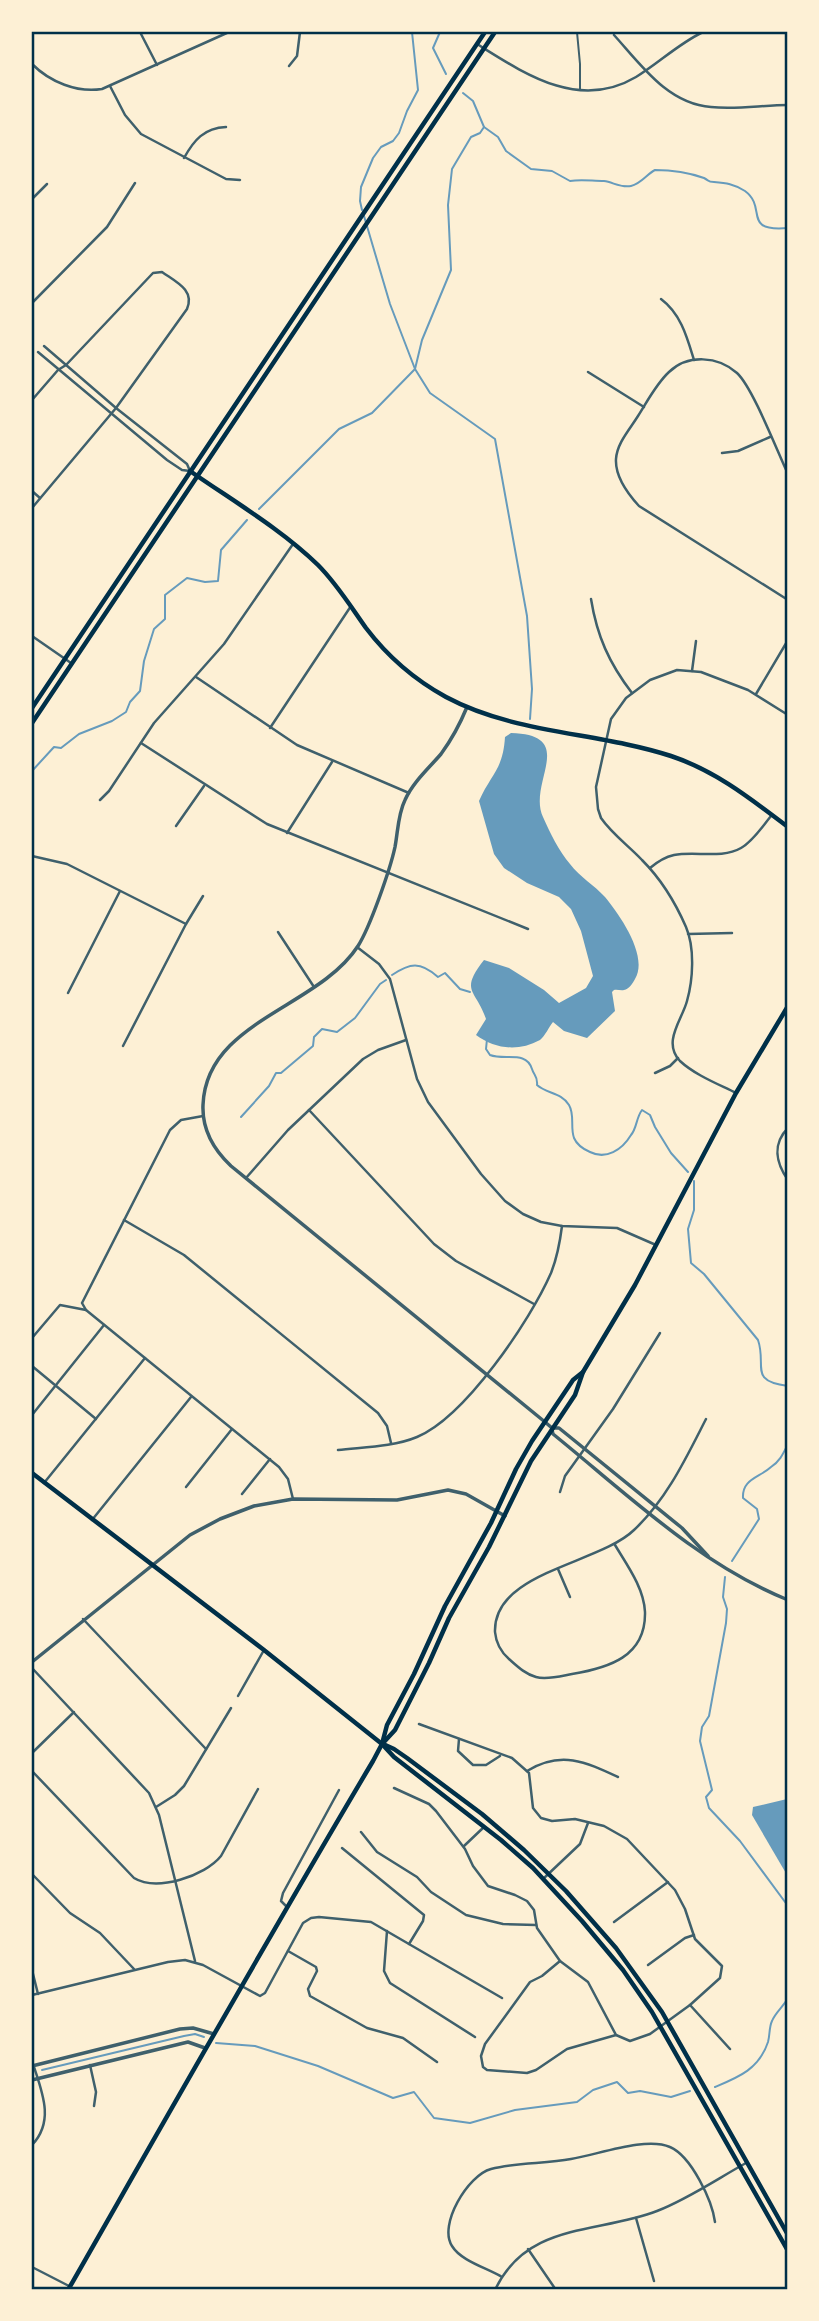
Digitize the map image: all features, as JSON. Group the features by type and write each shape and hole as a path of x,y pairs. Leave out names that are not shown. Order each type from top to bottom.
{"main road":[{"path":"32,708 485,32"},
{"path":"32,723 495,32"},
{"path":"190,471 293,544 332,580 377,642 402,667 438,693 491,716 647,750 690,763 738,789 788,827"},
{"path":"69,2288 382,1744 395,1730 449,1618 505,1516 531,1461 580,1384 583,1373 656,1245 736,1093 788,1006"},
{"path":"382,1744 387,1726 445,1605 497,1511 524,1454 573,1380 583,1373"},
{"path":"32,1473 264,1650 484,1827 544,1879 623,1970 661,2027 788,2251"},
{"path":"382,1744 394,1749 471,1806 549,1874 616,1948 668,2023 788,2235"}],"street":[{"path":"140,32 157,65"},
{"path":"32,64 47,76 74,89 86,91 110,86 229,32"},
{"path":"289,65 297,56 300,32"},
{"path":"477,44 544,83 580,91 615,86 646,70 702,32"},
{"path":"614,35 670,93 701,106 719,108 788,105"},
{"path":"110,86 125,115 136,129 152,141 226,179 240,180"},
{"path":"184,158 202,134 210,129 226,127"},
{"path":"32,303 107,227 135,183"},
{"path":"32,199 47,184"},
{"path":"32,400 58,369 66,365 153,273 162,272 187,290 190,302 187,309 116,408 32,508"},
{"path":"661,299 670,306 682,325 694,360"},
{"path":"44,346 187,464 190,471"},
{"path":"37,352 167,460 182,470 190,471"},
{"path":"788,474 746,384 737,373 714,361 694,360 668,372 622,442 616,458 618,474 639,506 788,600"},
{"path":"589,372 644,407"},
{"path":"722,453 738,451 770,437"},
{"path":"32,491 40,498"},
{"path":"100,800 109,791 153,723 196,677 242,620 293,544"},
{"path":"591,599 602,645 632,693"},
{"path":"270,728 351,606"},
{"path":"32,636 71,663"},
{"path":"756,694 788,640"},
{"path":"692,671 696,641"},
{"path":"736,1093 678,1058 673,1039 686,1005 690,984 688,934 650,868 604,822 597,809 596,787 614,712 632,693 659,675 677,670 721,679 756,694 788,715"},
{"path":"196,677 297,745 409,793"},
{"path":"467,707 447,746 403,804 387,872 357,947 339,967 314,987 236,1040 223,1052 208,1077 204,1098 208,1134 217,1151 246,1178 545,1422 552,1428 553,1434 649,1513 677,1535 746,1580 788,1600"},
{"path":"141,743 257,819 528,929"},
{"path":"287,833 332,761"},
{"path":"176,826 204,785"},
{"path":"650,868 676,855 739,850 772,815"},
{"path":"32,856 67,864 186,923"},
{"path":"68,993 120,891"},
{"path":"123,1046 186,923 203,896"},
{"path":"278,932 314,987"},
{"path":"688,934 732,933"},
{"path":"357,947 379,964 390,979 417,1079 425,1096 494,1191 523,1214 541,1222 562,1226 617,1228 656,1245"},
{"path":"246,1178 309,1110 372,1053 407,1040"},
{"path":"655,1073 670,1066 678,1058"},
{"path":"309,1110 435,1244 456,1261 534,1304"},
{"path":"204,1116 181,1120 173,1125 82,1303 86,1310 104,1325 270,1459 286,1476 293,1499"},
{"path":"788,1128 779,1141 777,1151 781,1169 788,1180"},
{"path":"124,1220 196,1264 378,1413 387,1426 391,1443"},
{"path":"338,1450 418,1437 443,1422 457,1409 513,1338 534,1304 552,1270 562,1226"},
{"path":"32,1338 60,1306 86,1310"},
{"path":"32,1415 104,1325"},
{"path":"560,1492 562,1481 613,1409 660,1333"},
{"path":"44,1483 145,1358"},
{"path":"32,1366 96,1419"},
{"path":"92,1520 192,1396"},
{"path":"615,1545 644,1601 644,1626 636,1644 625,1657 610,1666 553,1678 538,1678 527,1673 501,1651 495,1637 496,1622 507,1601 521,1586 615,1545 632,1531 675,1478 706,1419"},
{"path":"552,1428 559,1428 682,1528 709,1556"},
{"path":"186,1487 233,1429"},
{"path":"242,1494 270,1459"},
{"path":"32,1662 190,1535 220,1519 262,1504 293,1499 388,1500 454,1491 466,1494 505,1516"},
{"path":"558,1569 570,1597"},
{"path":"83,1619 206,1749"},
{"path":"238,1696 264,1650"},
{"path":"32,1668 143,1784 156,1807 195,1963"},
{"path":"156,1807 184,1786 231,1708"},
{"path":"32,1752 74,1712"},
{"path":"394,1788 429,1804 463,1846 472,1866 488,1886 527,1901 534,1910 536,1925 560,1961 588,1982 616,2035 630,2041 661,2027 720,1978 722,1966 694,1935 681,1901 668,1882 621,1834 604,1826 575,1819 552,1821 538,1815 532,1803 531,1782 527,1771 512,1758 419,1724"},
{"path":"459,1739 458,1751 473,1765 486,1765 501,1754"},
{"path":"527,1771 541,1763 569,1759 588,1763 618,1777"},
{"path":"32,1771 134,1878 151,1884 197,1874 214,1864 258,1788"},
{"path":"288,1908 281,1901 283,1893 340,1790"},
{"path":"544,1879 580,1844 589,1823"},
{"path":"463,1846 484,1827"},
{"path":"361,1832 377,1852 417,1877 431,1892 466,1915 503,1924 536,1925"},
{"path":"342,1848 424,1915 410,1944"},
{"path":"32,1874 70,1913 100,1933 135,1970"},
{"path":"614,1922 668,1882"},
{"path":"32,1995 185,1960 258,1996 264,1994 303,1923 311,1918 368,1921 502,1998"},
{"path":"387,1931 384,1971 390,1983 475,2037"},
{"path":"648,1965 685,1938 694,1935"},
{"path":"288,1951 316,1967 317,1971 308,1989 312,1997 367,2028 403,2038 438,2062"},
{"path":"560,1961 527,1985 485,2044 481,2056 483,2067 487,2070 527,2073 567,2049 616,2035"},
{"path":"32,1970 38,1994"},
{"path":"690,2005 730,2049"},
{"path":"32,2145 42,2131 45,2118 38,2078 33,2066 180,2029 194,2028 214,2034"},
{"path":"32,2080 188,2042 205,2048"},
{"path":"90,2065 96,2092 94,2106"},
{"path":"502,2277 460,2254 452,2247 448,2236 450,2222 467,2186 487,2170 572,2159 658,2143 673,2148 685,2158 713,2209 715,2222"},
{"path":"495,2290 513,2263 528,2249 556,2236 636,2218 665,2208 746,2163"},
{"path":"636,2218 654,2281"},
{"path":"528,2249 556,2290"},
{"path":"32,2267 69,2288"}],"lane":[{"path":"577,32 580,91"}],"water":[{"path":"511,733 531,736 542,742 547,751 540,804 543,817 566,859 605,897 618,914 635,947 638,959 638,970 632,984 626,989 612,992 615,1011 587,1038 564,1031 553,1022 540,1040 523,1046 499,1046 476,1035 486,1019 471,985 476,970 484,960 509,968 559,1003 586,988 593,976 581,931 571,909 559,897 527,883 504,868 494,854 479,801 499,765 505,737"},
{"path":"788,1799 787,1875 752,1815 753,1807"}],"waterway":[{"path":"362,210 361,187 373,158 381,147 393,141 399,133 418,90 412,32"},
{"path":"440,32 433,48 446,74"},
{"path":"463,93 473,101 484,127 480,133 471,137 452,169 448,205 451,270 422,340 415,369 430,393 495,439 527,616 532,689 530,719"},
{"path":"484,127 498,137 506,151 531,169 552,171 570,181 604,181 620,186 638,183 655,170 693,175 709,182 730,184 745,191 752,198 760,223 774,228 788,228"},
{"path":"259,509 339,429 372,413 415,369 390,304 364,216"},
{"path":"32,771 54,747 61,748 79,734 112,721 126,712 130,702 140,691 144,661 154,629 165,619 165,595 187,578 205,582 218,581 221,550 247,520"},
{"path":"392,975 410,966 420,966 438,977 445,973 460,989 470,992"},
{"path":"241,1117 269,1086 276,1073 281,1073 313,1046 314,1037 322,1029 337,1032 355,1018 380,984 386,980"},
{"path":"487,1039 486,1049 490,1055 525,1060 529,1063 537,1085 566,1101 572,1113 574,1138 583,1148 602,1155 618,1149 633,1132 642,1110 650,1115 671,1153 688,1172"},
{"path":"694,1181 694,1210 688,1229 691,1263 704,1274 758,1340 763,1376 776,1384 788,1386"},
{"path":"732,1561 759,1519 757,1509 743,1498 745,1487 777,1462 788,1444"},
{"path":"725,1577 723,1597 727,1609 726,1623 709,1716 702,1727 700,1741 712,1790 706,1797 709,1808 740,1841 788,1906"},
{"path":"715,2087 747,2071 759,2059 768,2042 773,2018 788,1998"},
{"path":"42,2070 184,2036 195,2034 204,2037"},
{"path":"216,2043 255,2046 318,2066 393,2098 414,2092 434,2118 470,2123 515,2110 577,2102 593,2090 617,2082 628,2093 640,2091 671,2097 690,2091"}]}
